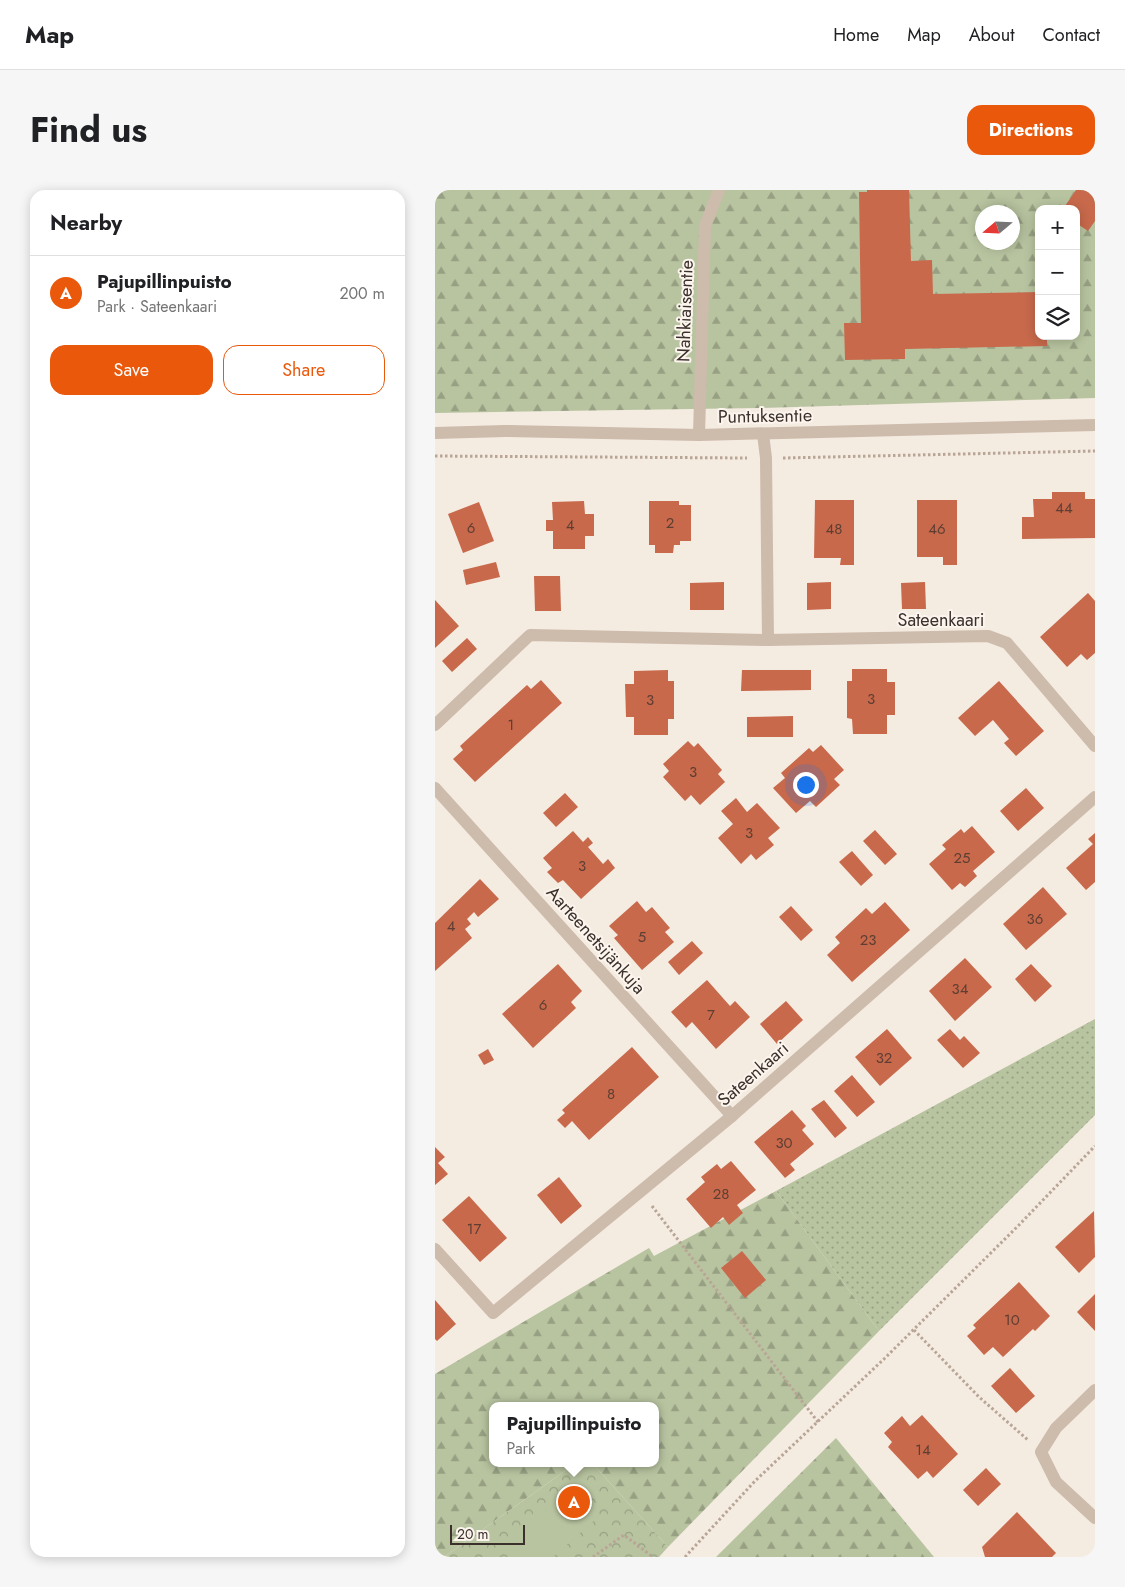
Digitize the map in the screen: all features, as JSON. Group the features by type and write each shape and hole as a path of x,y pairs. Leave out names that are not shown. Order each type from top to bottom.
{"street":[{"name":"Nahkiaisentie","path":"699,435 705,226 719,190"},
{"name":"Puntuksentie","path":"435,433 505,431 699,435 1095,425"},
{"path":"763,434 766,458 768,640"},
{"name":"Sateenkaari","path":"435,725 530,635 768,640 988,636 1007,643 1095,746"},
{"name":"Aarteenetsijänkuja","path":"435,788 732,1116"},
{"name":"Sateenkaari","path":"435,1248 493,1313 732,1116 1095,797"},
{"path":"1095,1390 1056,1428 1041,1452 1056,1482 1095,1518"}],"path":[{"path":"685,1557 755,1481 914,1330 1095,1146"},
{"path":"640,1192 818,1422"},
{"path":"914,1330 979,1397 1041,1452"},
{"path":"593,1557 624,1535 653,1557"}],"green space":[{"path":"435,190 1095,190 1095,398 758,408 435,413"},
{"path":"1095,1019 1095,1115 879,1331 776,1191"},
{"path":"776,1191 879,1331 668,1547 596,1467 659,1467 659,1402 489,1402 489,1467 570,1467 444,1557 435,1557 435,1374 649,1248 654,1256"},
{"path":"836,1438 934,1557 716,1557"},
{"path":"570,1467 596,1467 668,1547 659,1557 444,1557"},
{"path":"572,1487 598,1517 553,1557 511,1557 503,1548"}],"building":[{"path":"867,190 909,190 911,261 932,260 933,294 1035,292 1035,340 1047,340 1047,346 905,349 905,359 845,360 844,323 861,323 859,192 867,192"},
{"path":"1076,190 1095,190 1095,221 1088,231 1080,226 1080,205 1066,205"},
{"path":"1052,492 1085,492 1085,499 1095,499 1095,538 1022,539 1022,517 1034,517 1033,499 1052,499"},
{"path":"815,500 854,500 854,565 840,565 841,558 814,558"},
{"path":"917,500 957,500 957,565 943,565 943,557 917,557"},
{"path":"584,501 585,514 594,514 594,536 585,536 585,549 553,549 553,531 546,531 546,520 553,520 552,502"},
{"path":"649,501 679,501 679,505 691,505 691,541 680,541 680,545 674,545 673,553 655,553 655,545 649,545"},
{"path":"479,502 494,541 463,553 448,514"},
{"path":"496,562 500,577 466,585 463,570"},
{"path":"534,576 560,576 561,611 535,611"},
{"path":"724,582 724,610 690,610 690,583"},
{"path":"831,582 831,609 807,610 807,583"},
{"path":"925,582 926,609 902,609 901,583"},
{"path":"1088,593 1095,601 1095,653 1087,660 1081,654 1067,667 1040,637"},
{"path":"435,600 459,626 435,648"},
{"path":"467,638 477,649 452,672 442,661"},
{"path":"852,669 887,669 887,682 895,682 895,715 887,715 887,734 853,734 852,719 847,718 847,681 852,681"},
{"path":"668,670 668,681 674,681 674,719 668,719 668,735 634,735 634,717 626,717 625,684 634,684 634,671"},
{"path":"742,670 811,670 811,690 741,691"},
{"path":"541,680 562,703 475,782 453,759 463,750 460,746 527,685 531,689"},
{"path":"999,681 1044,731 1016,756 1004,743 1009,739 993,720 975,736 958,718"},
{"path":"793,716 793,737 747,737 747,717"},
{"path":"688,741 694,747 698,743 722,770 718,774 725,782 700,805 691,795 685,801 663,777 669,771 663,764"},
{"path":"821,745 844,770 834,779 840,785 816,807 810,801 796,813 773,788 785,778 781,773 809,748 813,752"},
{"path":"1026,788 1044,808 1018,831 1000,811"},
{"path":"565,793 578,807 556,827 543,813"},
{"path":"736,798 747,812 757,803 780,828 768,838 774,845 756,860 751,854 741,864 718,838 733,824 721,811"},
{"path":"972,826 995,852 973,871 977,876 965,887 960,883 952,890 929,864 946,849 942,845 961,829 964,833"},
{"path":"875,830 897,854 885,865 863,841"},
{"path":"573,831 583,842 588,837 593,843 588,847 603,864 608,859 615,868 581,899 563,880 558,883 547,872 552,868 543,858"},
{"path":"1095,833 1095,882 1086,890 1066,868 1093,844 1088,839"},
{"path":"852,851 873,875 861,886 839,862"},
{"path":"480,879 499,899 478,917 474,912 467,919 471,924 465,929 472,938 435,971 435,923"},
{"path":"1043,887 1067,914 1026,950 1003,924"},
{"path":"637,901 646,912 652,907 670,928 665,932 674,942 642,970 614,938 618,935 609,926"},
{"path":"885,902 910,930 852,982 827,955 840,943 835,937 866,908 872,914"},
{"path":"791,906 813,930 801,941 779,917"},
{"path":"692,941 703,953 679,975 668,962"},
{"path":"965,958 992,987 955,1021 929,991"},
{"path":"558,964 582,991 571,1002 576,1008 533,1048 502,1014"},
{"path":"1031,964 1052,986 1035,1002 1015,979"},
{"path":"707,980 730,1006 735,1001 750,1017 716,1049 692,1022 686,1028 671,1012"},
{"path":"786,1001 803,1020 777,1044 760,1024"},
{"path":"887,1029 912,1058 880,1086 855,1057"},
{"path":"950,1029 960,1040 964,1036 980,1053 963,1068 937,1040"},
{"path":"632,1047 659,1077 589,1140 572,1121 565,1128 557,1120 565,1113 562,1110"},
{"path":"488,1049 494,1060 484,1065 478,1055"},
{"path":"852,1075 875,1102 857,1117 834,1091"},
{"path":"824,1100 847,1128 835,1138 811,1109"},
{"path":"792,1110 806,1126 802,1130 814,1144 790,1164 795,1170 785,1178 754,1142"},
{"path":"435,1147 445,1157 438,1163 448,1174 435,1185"},
{"path":"731,1161 756,1190 737,1205 743,1213 729,1225 723,1217 711,1228 686,1199 705,1182 701,1177 717,1164 721,1169"},
{"path":"559,1177 582,1206 561,1224 537,1195"},
{"path":"469,1196 507,1238 480,1262 442,1220"},
{"path":"1094,1211 1095,1257 1079,1273 1055,1247"},
{"path":"742,1251 766,1280 745,1298 721,1268"},
{"path":"1019,1282 1050,1316 1003,1357 993,1347 984,1355 967,1336 976,1328 973,1325"},
{"path":"1095,1294 1095,1331 1077,1312"},
{"path":"435,1300 456,1324 437,1341 435,1339"},
{"path":"1010,1368 1035,1396 1016,1413 991,1386"},
{"path":"922,1415 958,1454 933,1478 927,1471 918,1479 888,1447 892,1442 884,1433 902,1416 910,1426"},
{"path":"986,1468 1001,1484 978,1506 963,1490"},
{"path":"1017,1512 1056,1553 1052,1557 985,1557 982,1547"}],"place":[{"name":"Pajupillinpuisto","path":"574,1502"}]}
